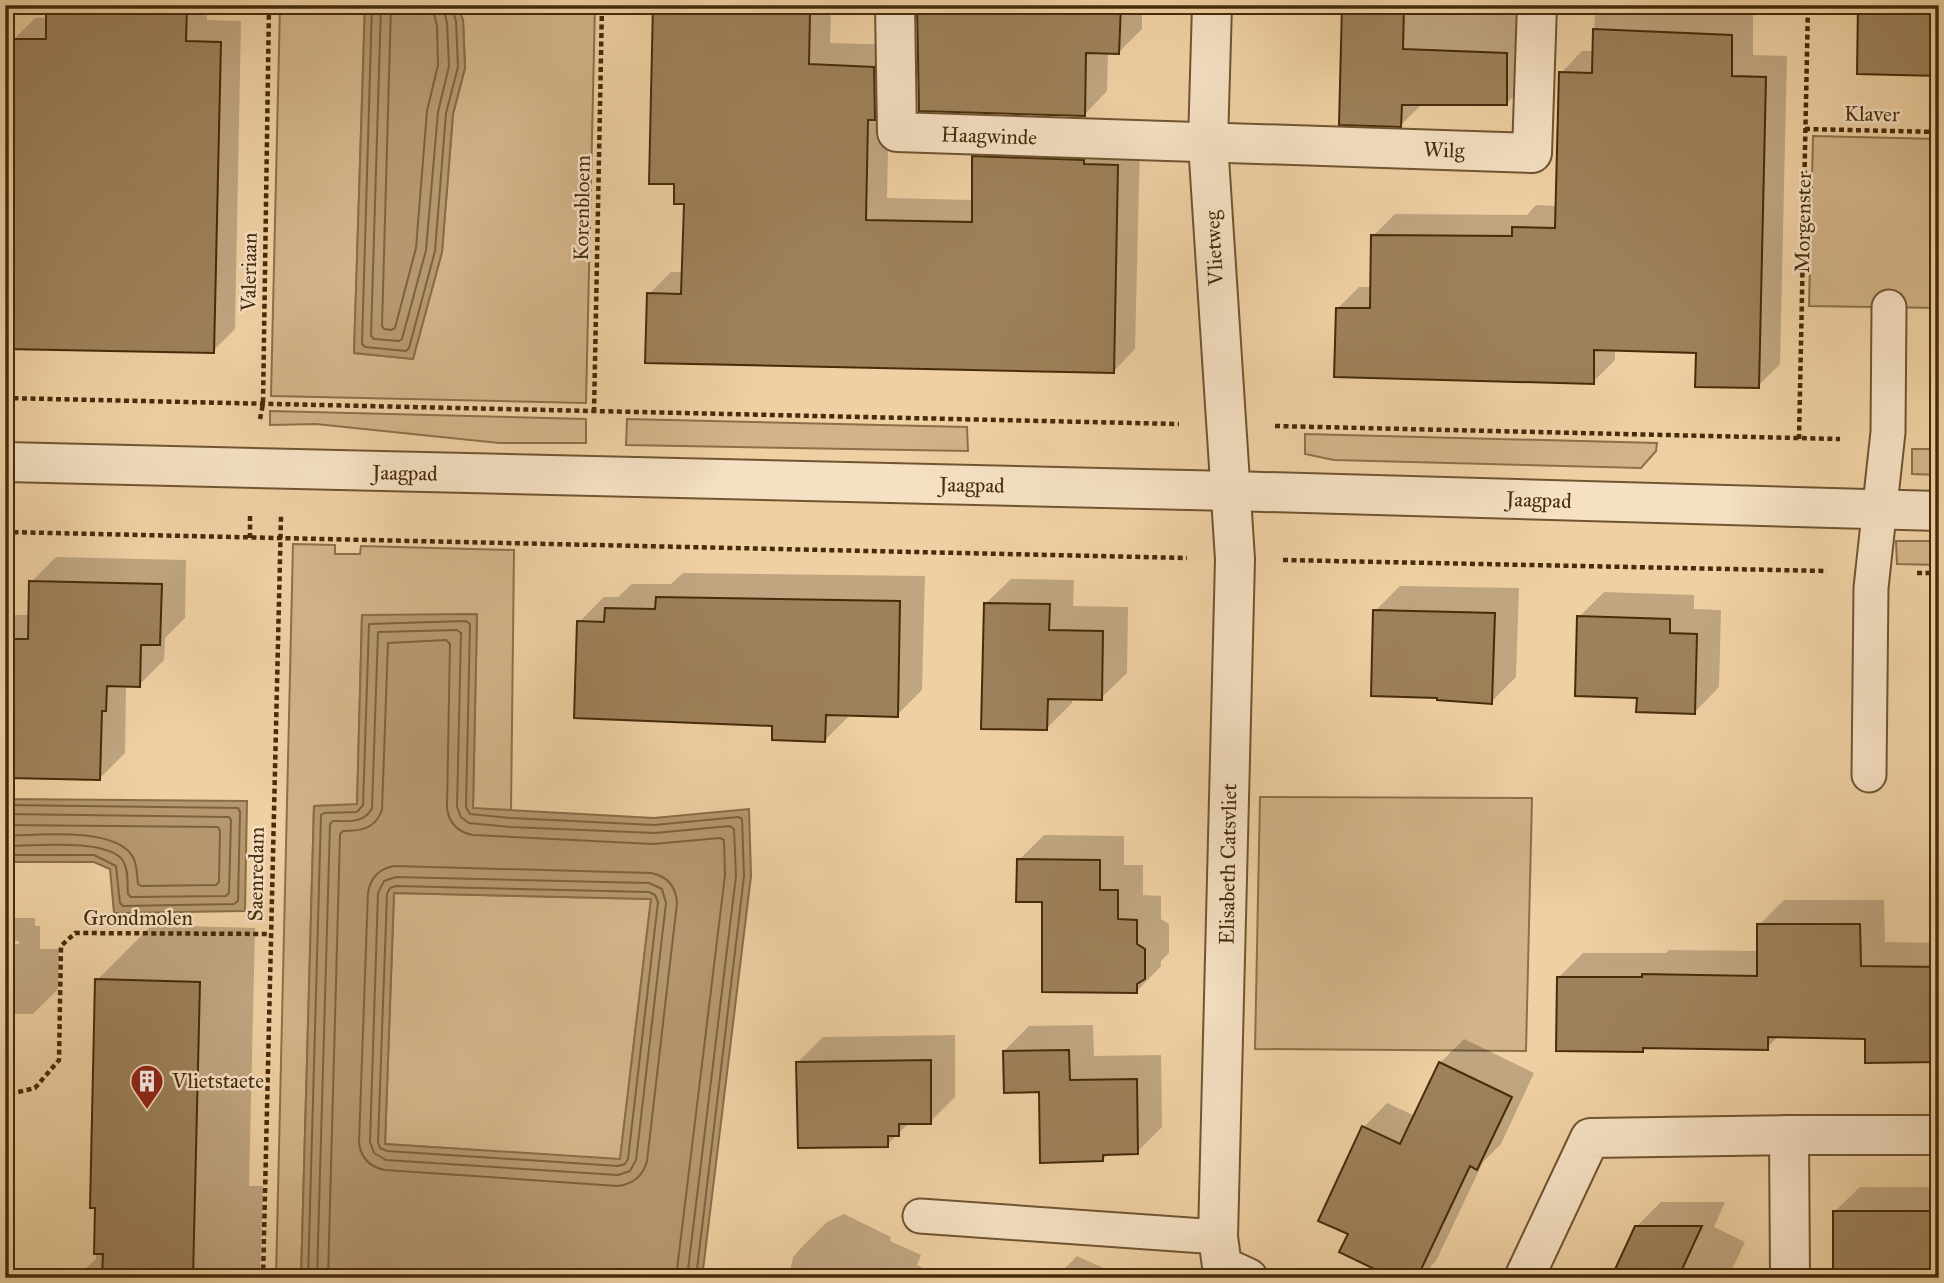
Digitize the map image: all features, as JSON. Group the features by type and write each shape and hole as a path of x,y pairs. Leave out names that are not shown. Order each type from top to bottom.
{"street":[{"name":"Haagwinde","path":"895,5 897,132 1208,143"},
{"name":"Vlietweg","path":"1212,5 1208,143 1231,491"},
{"name":"Wilg","path":"1208,143 1532,153 1537,5"},
{"name":"Jaagpad","path":"5,462 1939,511"},
{"name":"Elisabeth Catsvliet","path":"1231,491 1236,559 1218,1237 1222,1266 1248,1278"},
{"path":"1789,1135 1790,1278"},
{"path":"1524,1278 1590,1138 1939,1135"}],"lane":[{"path":"1869,775 1873,572 1887,439 1889,307"},
{"path":"920,1216 1218,1237"}],"path":[{"name":"Valeriaan","path":"250,538 267,469 263,404 269,5"},
{"name":"Korenbloem","path":"594,412 601,5"},
{"name":"Morgenster","path":"1799,439 1808,5"},
{"name":"Klaver","path":"1805,129 1939,132"},
{"path":"5,398 1887,439"},
{"name":"Saenredam","path":"263,1278 281,539 267,469"},
{"path":"5,532 1939,573"},
{"name":"Grondmolen","path":"10,1094 35,1087 59,1060 61,946 75,933 270,934"}],"shaded area":[{"path":"280,5 365,5 354,353 413,359 442,252 453,114 465,68 463,20 457,5 595,5 586,403 271,396"},
{"path":"1813,136 1939,139 1939,308 1809,306"},
{"path":"270,411 586,419 586,443 499,443 316,424 270,425"},
{"path":"627,419 967,427 968,451 626,445"},
{"path":"1305,434 1657,443 1656,451 1641,468 1334,460 1305,454"},
{"path":"1912,449 1939,449 1939,475 1912,474"},
{"path":"1896,541 1939,541 1939,565 1897,564"},
{"path":"293,544 335,545 335,554 360,554 361,546 514,550 511,811 473,809 477,614 362,616 357,805 314,806 301,1278 276,1278"},
{"path":"1260,797 1532,798 1526,1051 1255,1049"},
{"path":"394,893 651,899 620,1160 385,1144"}],"water":[{"path":"365,5 457,5 463,20 465,68 453,114 442,252 413,359 354,353"},
{"path":"477,614 473,808 654,818 749,809 751,876 702,1278 301,1278 314,806 357,804 362,615","holes":["394,893 651,899 620,1159 385,1144"]},
{"path":"5,799 247,801 245,911 114,913 110,869 94,862 5,862"}],"building":[{"path":"46,5 187,5 186,41 221,42 214,353 5,349 5,202 8,202 12,39 46,39"},
{"path":"653,5 724,5 724,11 810,13 809,64 874,67 875,120 868,120 866,220 972,222 972,156 1084,160 1084,164 1118,165 1114,373 645,363 647,293 681,294 684,204 674,204 674,184 649,184"},
{"path":"917,5 1121,5 1119,54 1086,53 1085,116 919,111"},
{"path":"1342,5 1404,5 1403,49 1507,53 1507,105 1402,105 1401,127 1339,125"},
{"path":"1858,5 1939,5 1939,76 1857,74"},
{"path":"1593,29 1732,35 1732,76 1766,77 1759,388 1695,387 1696,353 1594,350 1594,384 1334,377 1336,308 1370,308 1371,235 1512,236 1512,227 1555,228 1559,72 1592,73"},
{"path":"29,581 162,584 160,645 141,645 140,687 107,686 106,711 102,711 100,780 9,778 12,639 28,639"},
{"path":"656,597 900,601 898,717 826,715 825,742 772,740 772,726 574,718 577,621 604,622 605,608 655,609"},
{"path":"984,603 1050,604 1049,630 1103,631 1102,700 1048,699 1047,730 981,729"},
{"path":"1373,610 1495,613 1492,704 1437,698 1371,696"},
{"path":"1577,616 1670,619 1670,633 1697,634 1695,714 1636,712 1637,698 1575,696"},
{"path":"1017,859 1100,860 1100,890 1118,890 1118,919 1137,920 1137,944 1145,949 1145,979 1137,984 1137,993 1042,992 1042,902 1016,902"},
{"path":"1757,924 1860,924 1861,966 1939,967 1939,1062 1865,1063 1865,1039 1768,1037 1768,1050 1643,1048 1643,1052 1556,1051 1557,977 1642,977 1642,974 1757,976"},
{"name":"Vlietstaete","path":"95,979 200,982 193,1278 102,1278 103,1254 94,1254 95,1208 90,1208"},
{"path":"1069,1050 1070,1080 1137,1079 1138,1154 1103,1155 1103,1161 1040,1163 1039,1092 1004,1093 1003,1051"},
{"path":"931,1060 931,1124 899,1124 899,1136 888,1136 888,1147 798,1148 796,1062"},
{"path":"1439,1062 1512,1097 1477,1170 1470,1166 1417,1278 1393,1278 1339,1252 1348,1234 1318,1221 1362,1126 1400,1144"},
{"path":"1833,1211 1939,1211 1939,1278 1833,1278"},
{"path":"1635,1226 1702,1226 1678,1278 1611,1278"}],"place":[{"name":"Vlietstaete","path":"147,1111"}]}
